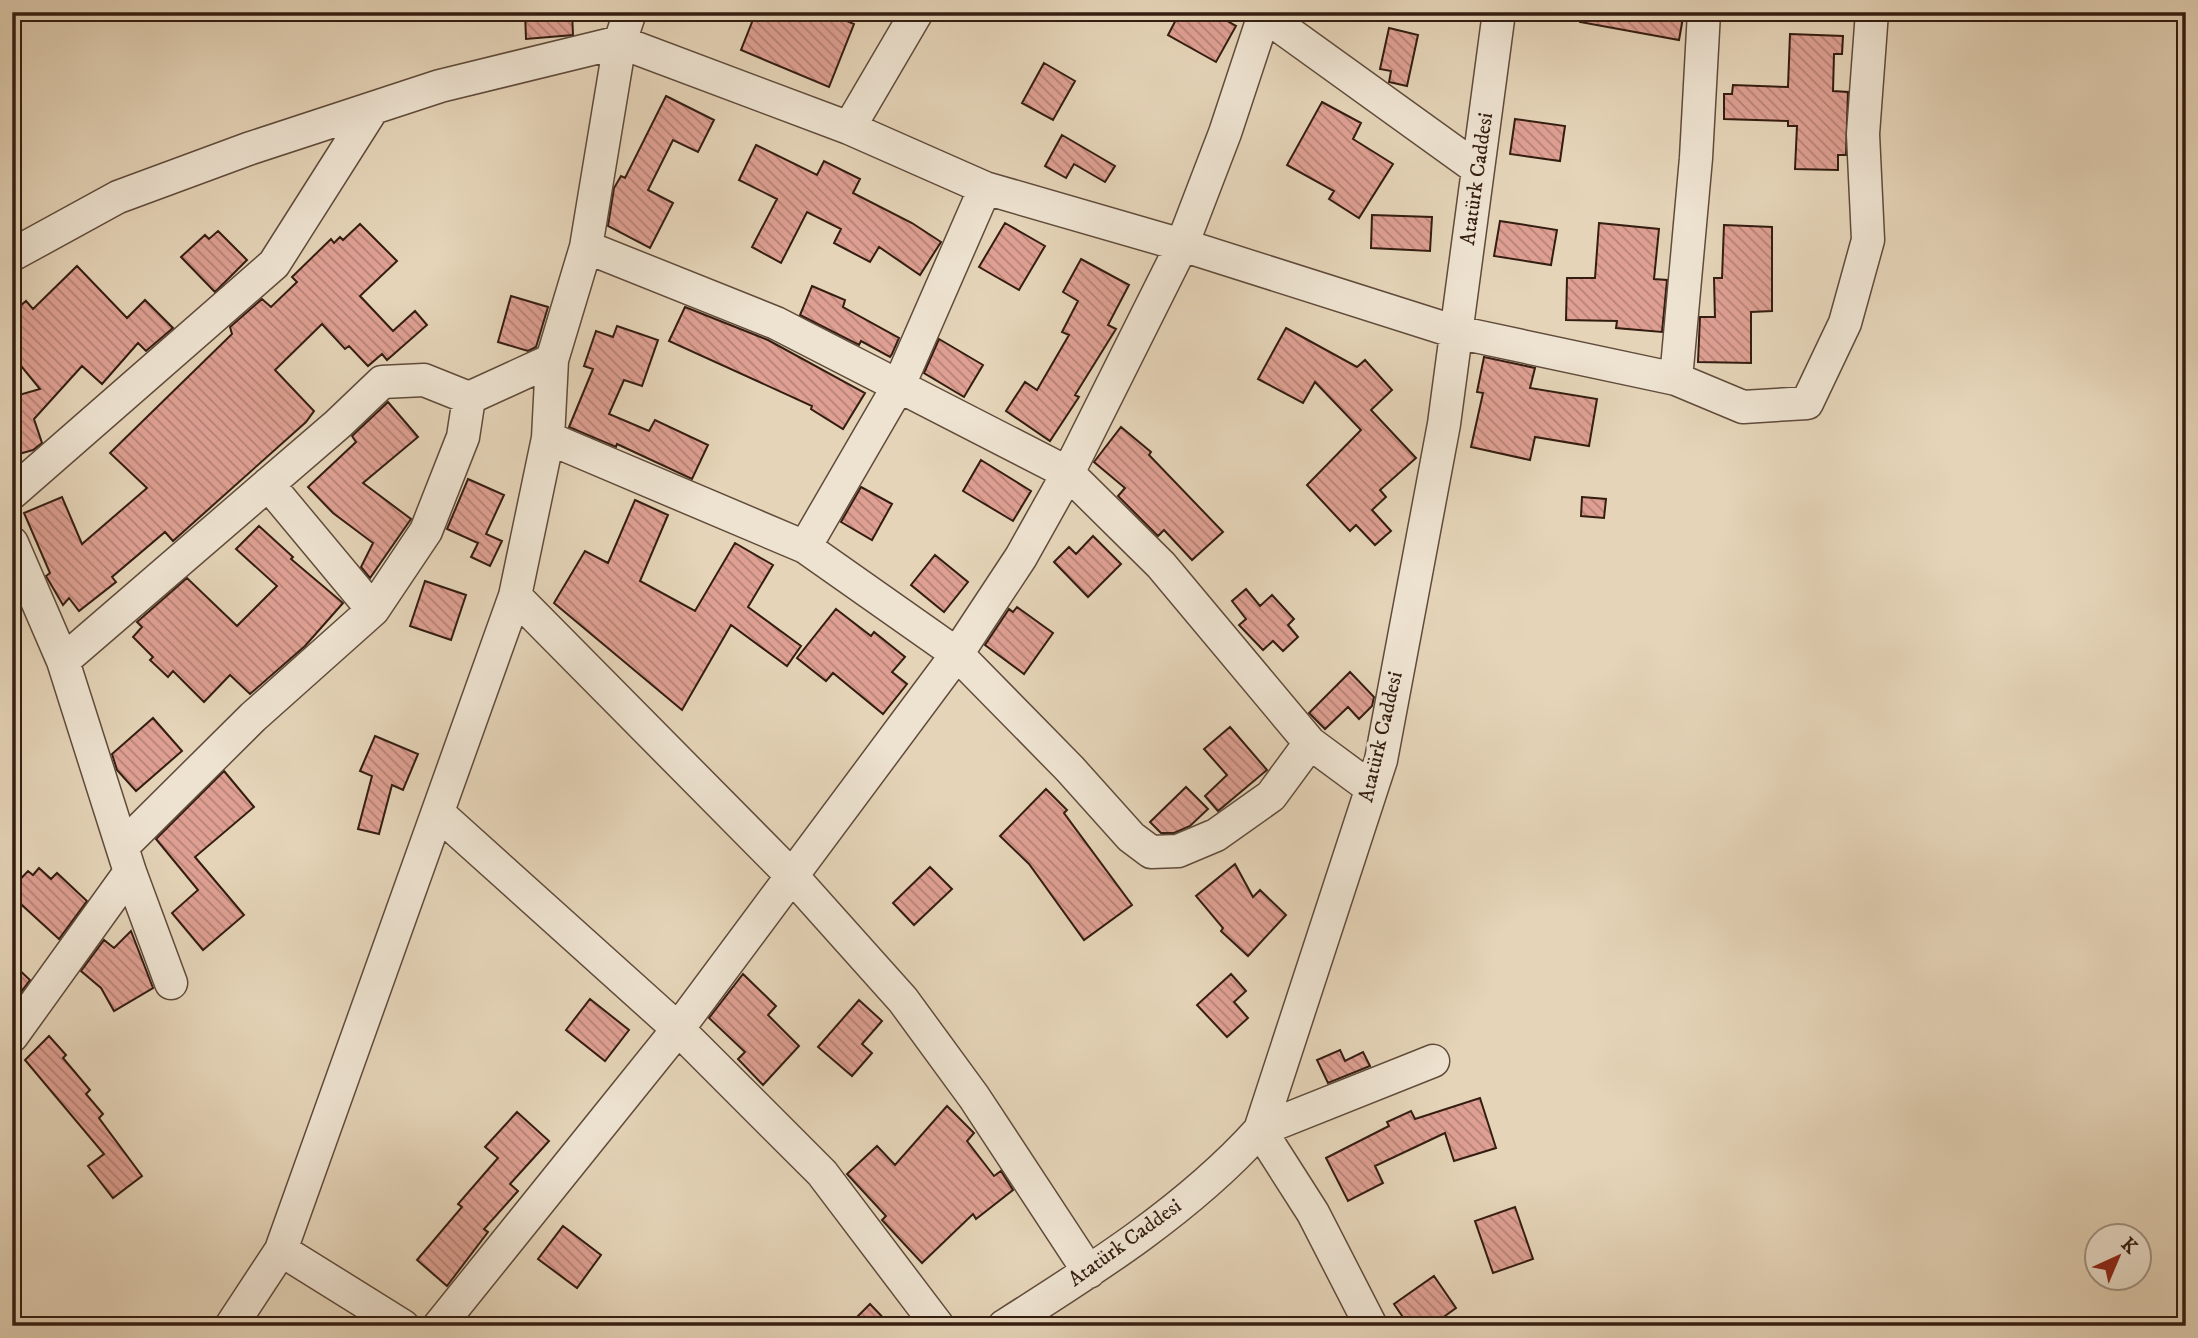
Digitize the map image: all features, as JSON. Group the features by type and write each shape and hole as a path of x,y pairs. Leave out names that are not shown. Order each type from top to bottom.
{"street":[{"path":"231,1326 281,1250 515,596 548,438 552,360 586,247 620,42 630,12"},
{"path":"849,128 916,12"},
{"name":"Atatürk Caddesi","path":"1004,1326 1088,1272 1231,1162 1260,1130 1381,760 1444,424 1499,12"},
{"path":"1676,379 1696,158 1704,12"},
{"path":"12,255 118,197 440,86 620,42 849,128 985,188 1182,245 1456,332 1676,379 1743,407 1807,403 1845,323 1868,240 1863,134 1872,12"},
{"path":"439,1326 678,1029 957,654 1021,557 1068,473 1182,245 1226,132 1263,13 1478,169"},
{"path":"12,493 274,264 373,108"},
{"path":"805,547 899,385 985,188"},
{"path":"586,247 776,323 1068,473 1161,565 1310,743 1371,788"},
{"path":"62,661 382,382 424,380 468,398 552,360"},
{"path":"12,1036 126,859 253,718 373,610 426,531 463,437 468,398"},
{"path":"548,438 805,547 957,654 1070,769 1132,837 1151,852 1178,851 1216,835 1271,796 1310,743"},
{"path":"268,484 373,610"},
{"path":"12,543 62,661 126,859 171,983"},
{"path":"515,596 792,876 903,1000 974,1097 1088,1272"},
{"path":"438,813 678,1029 822,1173 938,1326"},
{"path":"1371,1326 1313,1213 1260,1130 1433,1061"},
{"path":"281,1250 403,1326"}],"building":[{"path":"525,12 572,12 573,35 526,39"},
{"path":"756,12 826,12 854,24 829,87 741,50"},
{"path":"1180,12 1211,12 1236,26 1216,62 1168,35"},
{"path":"1581,12 1684,12 1679,40 1580,22"},
{"path":"1389,28 1418,35 1407,86 1389,82 1391,71 1380,69"},
{"path":"1790,34 1843,36 1842,54 1834,54 1833,91 1848,92 1846,155 1838,155 1838,170 1795,169 1797,126 1788,126 1788,121 1724,119 1724,94 1732,94 1733,85 1788,87"},
{"path":"1044,63 1075,81 1053,120 1022,103"},
{"path":"666,96 714,120 698,152 673,140 648,190 673,203 650,248 608,226 614,188 621,176 625,178"},
{"path":"1322,102 1361,123 1353,139 1393,164 1359,218 1329,199 1334,191 1287,165"},
{"path":"1515,119 1565,126 1560,161 1510,154"},
{"path":"1062,135 1115,166 1105,182 1074,164 1066,178 1045,166"},
{"path":"756,145 817,175 824,161 860,179 853,193 912,223 941,242 920,275 879,247 870,262 834,243 841,229 807,212 781,263 752,247 777,199 739,180"},
{"path":"1372,215 1432,217 1430,251 1371,248"},
{"path":"1500,221 1557,230 1551,265 1494,256"},
{"path":"1005,223 1045,246 1019,290 979,267"},
{"path":"1599,223 1659,229 1654,279 1667,280 1662,332 1616,328 1617,321 1566,320 1567,278 1595,278"},
{"path":"360,224 397,261 360,296 393,331 415,311 427,325 387,360 382,354 368,366 349,346 345,349 322,324 275,370 314,411 306,422 173,541 165,532 112,577 116,582 79,611 69,598 63,605 46,576 50,573 24,513 62,497 82,544 147,488 110,453 232,334 230,327 262,299 271,307 297,282 292,277 331,239 334,243 340,237 343,240"},
{"path":"1724,225 1772,227 1772,311 1751,312 1751,363 1698,362 1700,317 1715,317 1714,278 1722,278"},
{"path":"218,231 247,260 215,292 181,257 205,235 209,239"},
{"path":"1081,259 1129,285 1108,325 1116,329 1075,395 1079,397 1050,441 1006,411 1025,382 1037,390 1069,335 1062,332 1078,301 1063,292"},
{"path":"77,266 127,318 145,300 173,328 146,351 138,343 102,384 82,366 34,419 42,443 33,450 12,456 12,397 40,389 12,355 12,313 26,301 33,309"},
{"path":"812,286 845,300 843,307 899,338 890,357 861,341 859,345 800,315"},
{"path":"511,296 548,307 536,347 528,351 498,342"},
{"path":"685,307 768,340 865,393 843,429 811,409 812,406 669,341"},
{"path":"617,326 658,340 642,386 624,380 609,414 649,431 655,420 708,445 692,479 617,444 616,447 569,427 593,369 584,366 596,331 613,337"},
{"path":"1286,328 1357,367 1365,360 1392,390 1371,410 1416,458 1380,490 1386,497 1372,510 1391,531 1375,545 1356,525 1350,531 1307,485 1361,430 1315,382 1303,403 1258,379"},
{"path":"939,339 983,365 964,397 924,373"},
{"path":"1484,357 1535,368 1530,388 1597,399 1589,446 1535,437 1530,460 1471,447 1483,393 1477,392"},
{"path":"388,402 418,437 363,483 411,519 370,578 361,567 373,543 333,513 308,487 356,442 352,436"},
{"path":"1121,427 1151,452 1149,455 1223,532 1192,560 1164,530 1158,536 1118,496 1125,488 1094,462"},
{"path":"981,460 1031,491 1013,521 963,491"},
{"path":"468,479 504,495 486,534 502,541 490,566 471,557 478,543 447,529"},
{"path":"861,487 892,504 872,540 841,522"},
{"path":"1582,497 1606,499 1604,518 1581,516"},
{"path":"635,500 668,515 640,581 695,611 735,543 773,565 748,607 801,646 787,666 731,625 682,710 554,603 585,551 608,563"},
{"path":"259,526 293,557 291,559 343,603 305,646 250,694 230,675 204,702 173,671 168,677 150,660 153,657 133,637 142,627 137,622 187,578 237,626 277,586 236,549"},
{"path":"1093,536 1121,564 1088,597 1054,562 1069,547 1076,554"},
{"path":"935,555 968,582 944,612 911,585"},
{"path":"425,581 466,595 451,640 410,626"},
{"path":"1246,589 1260,606 1272,595 1294,619 1288,625 1298,637 1283,651 1273,641 1263,650 1239,625 1246,619 1232,601"},
{"path":"1017,607 1053,633 1024,674 985,645 1009,609 1013,612"},
{"path":"836,609 871,636 874,632 905,657 892,672 907,684 883,714 833,673 826,681 797,658"},
{"path":"1350,672 1374,697 1372,706 1359,719 1348,707 1325,729 1309,713"},
{"path":"153,718 182,751 136,791 117,770 112,754"},
{"path":"1230,727 1267,770 1218,811 1205,796 1227,775 1204,749"},
{"path":"375,736 418,754 403,790 392,785 379,834 358,829 372,776 360,771"},
{"path":"224,771 254,807 195,857 244,915 203,950 172,913 198,890 156,839"},
{"path":"1186,787 1208,809 1190,826 1174,833 1161,833 1150,822"},
{"path":"1046,789 1067,810 1064,813 1132,905 1084,940 1029,864 1000,836"},
{"path":"1235,864 1253,897 1260,890 1286,915 1248,956 1221,931 1223,928 1196,896"},
{"path":"930,867 952,889 914,925 893,903"},
{"path":"39,868 51,879 57,873 87,901 59,939 12,896 12,888 28,871 33,875"},
{"path":"131,931 153,988 114,1011 101,988 81,971 104,940 114,948"},
{"path":"12,963 30,980 12,1004"},
{"path":"743,974 776,1006 768,1015 799,1046 763,1085 738,1059 745,1052 709,1018"},
{"path":"1231,974 1246,991 1234,1002 1248,1018 1227,1037 1197,1005"},
{"path":"590,999 629,1030 605,1061 566,1030"},
{"path":"859,1000 882,1021 862,1044 872,1053 852,1076 818,1047"},
{"path":"49,1036 66,1055 63,1058 90,1090 86,1094 103,1114 99,1118 142,1176 113,1198 88,1166 104,1154 25,1060"},
{"path":"1340,1050 1345,1061 1363,1052 1370,1066 1328,1083 1317,1060"},
{"path":"1480,1098 1496,1148 1454,1161 1445,1133 1375,1166 1383,1183 1348,1201 1326,1158 1389,1126 1387,1122 1411,1111 1415,1119"},
{"path":"947,1106 974,1133 967,1141 994,1176 1001,1171 1013,1190 976,1219 973,1214 922,1263 882,1220 886,1216 847,1174 877,1146 895,1165"},
{"path":"517,1112 549,1141 510,1184 518,1191 484,1229 488,1232 447,1286 417,1260 462,1207 458,1204 498,1158 485,1147"},
{"path":"1515,1207 1533,1259 1493,1273 1475,1221"},
{"path":"563,1226 601,1255 577,1288 538,1259"},
{"path":"1434,1276 1456,1308 1431,1326 1409,1326 1394,1304"},
{"path":"870,1304 891,1326 848,1326"}]}
